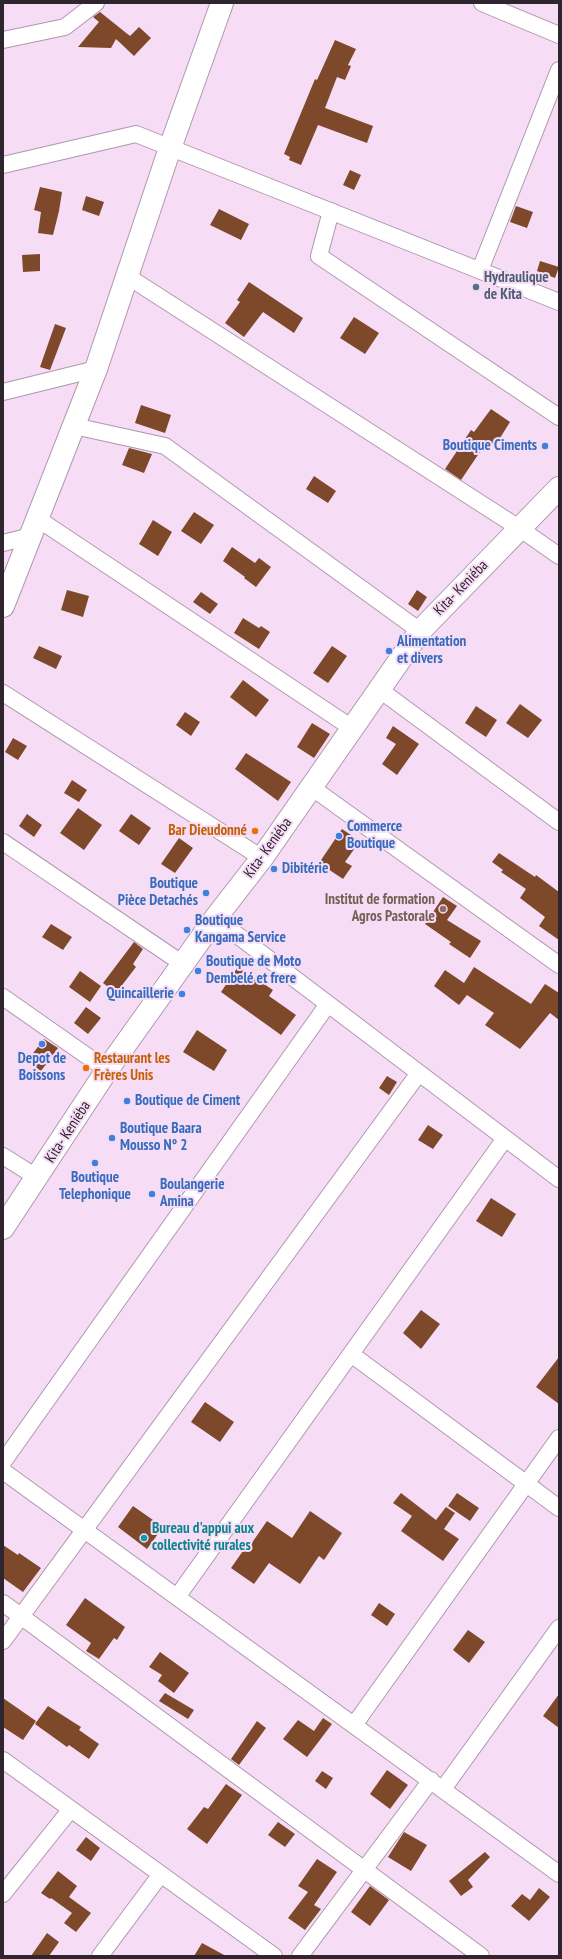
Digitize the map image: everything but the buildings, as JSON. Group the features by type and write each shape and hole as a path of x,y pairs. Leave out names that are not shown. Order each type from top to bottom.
{"main road":[{"path":"3,606 96,369 170,148 222,3"},
{"name":"Kita- Keniéba","path":"3,1228 38,1178 107,1070 183,964 262,858 420,632 559,488"}],"street":[{"path":"3,40 65,27 96,3"},
{"path":"482,3 559,35"},
{"path":"480,270 559,70"},
{"path":"3,165 136,134 559,302"},
{"path":"331,212 320,256 559,417"},
{"path":"127,276 519,528 559,556"},
{"path":"3,392 96,369"},
{"path":"74,426 165,446 420,632"},
{"path":"3,543 34,527 352,728"},
{"path":"380,690 559,822"},
{"path":"3,693 262,858"},
{"path":"311,787 559,965"},
{"path":"3,842 183,964"},
{"path":"216,919 559,1179"},
{"path":"3,997 107,1070"},
{"path":"3,1462 328,1004"},
{"path":"3,1641 419,1073"},
{"path":"178,1597 501,1144"},
{"path":"3,1156 38,1178"},
{"path":"351,1354 559,1508"},
{"path":"354,1725 559,1438"},
{"path":"3,1470 559,1874"},
{"path":"3,1603 481,1956"},
{"path":"300,1956 364,1870 437,1785 559,1628"},
{"path":"3,1760 274,1956"},
{"path":"3,1894 71,1810"},
{"path":"100,1956 161,1874"}],"place":[{"name":"Hydraulique de Kita","path":"476,287"},
{"name":"Boutique Ciments","path":"545,446"},
{"name":"Alimentation et divers","path":"389,651"},
{"name":"Bar Dieudonné","path":"255,831"},
{"name":"Commerce Boutique","path":"339,836"},
{"name":"Dibitérie","path":"274,869"},
{"name":"Boutique Pièce Detachés","path":"206,893"},
{"name":"Institut de formation Agros Pastorale","path":"443,909"},
{"name":"Boutique Kangama Service","path":"187,930"},
{"name":"Boutique de Moto Dembelé et frere","path":"198,971"},
{"name":"Quincaillerie","path":"182,994"},
{"name":"Depot de Boissons","path":"42,1044"},
{"name":"Restaurant les Frères Unis","path":"86,1068"},
{"name":"Boutique de Ciment","path":"127,1101"},
{"name":"Boutique Baara Mousso N° 2","path":"112,1138"},
{"name":"Boutique Telephonique","path":"95,1163"},
{"name":"Boulangerie Amina","path":"152,1194"},
{"name":"Bureau d'appui aux collectivité rurales","path":"144,1538"}]}
